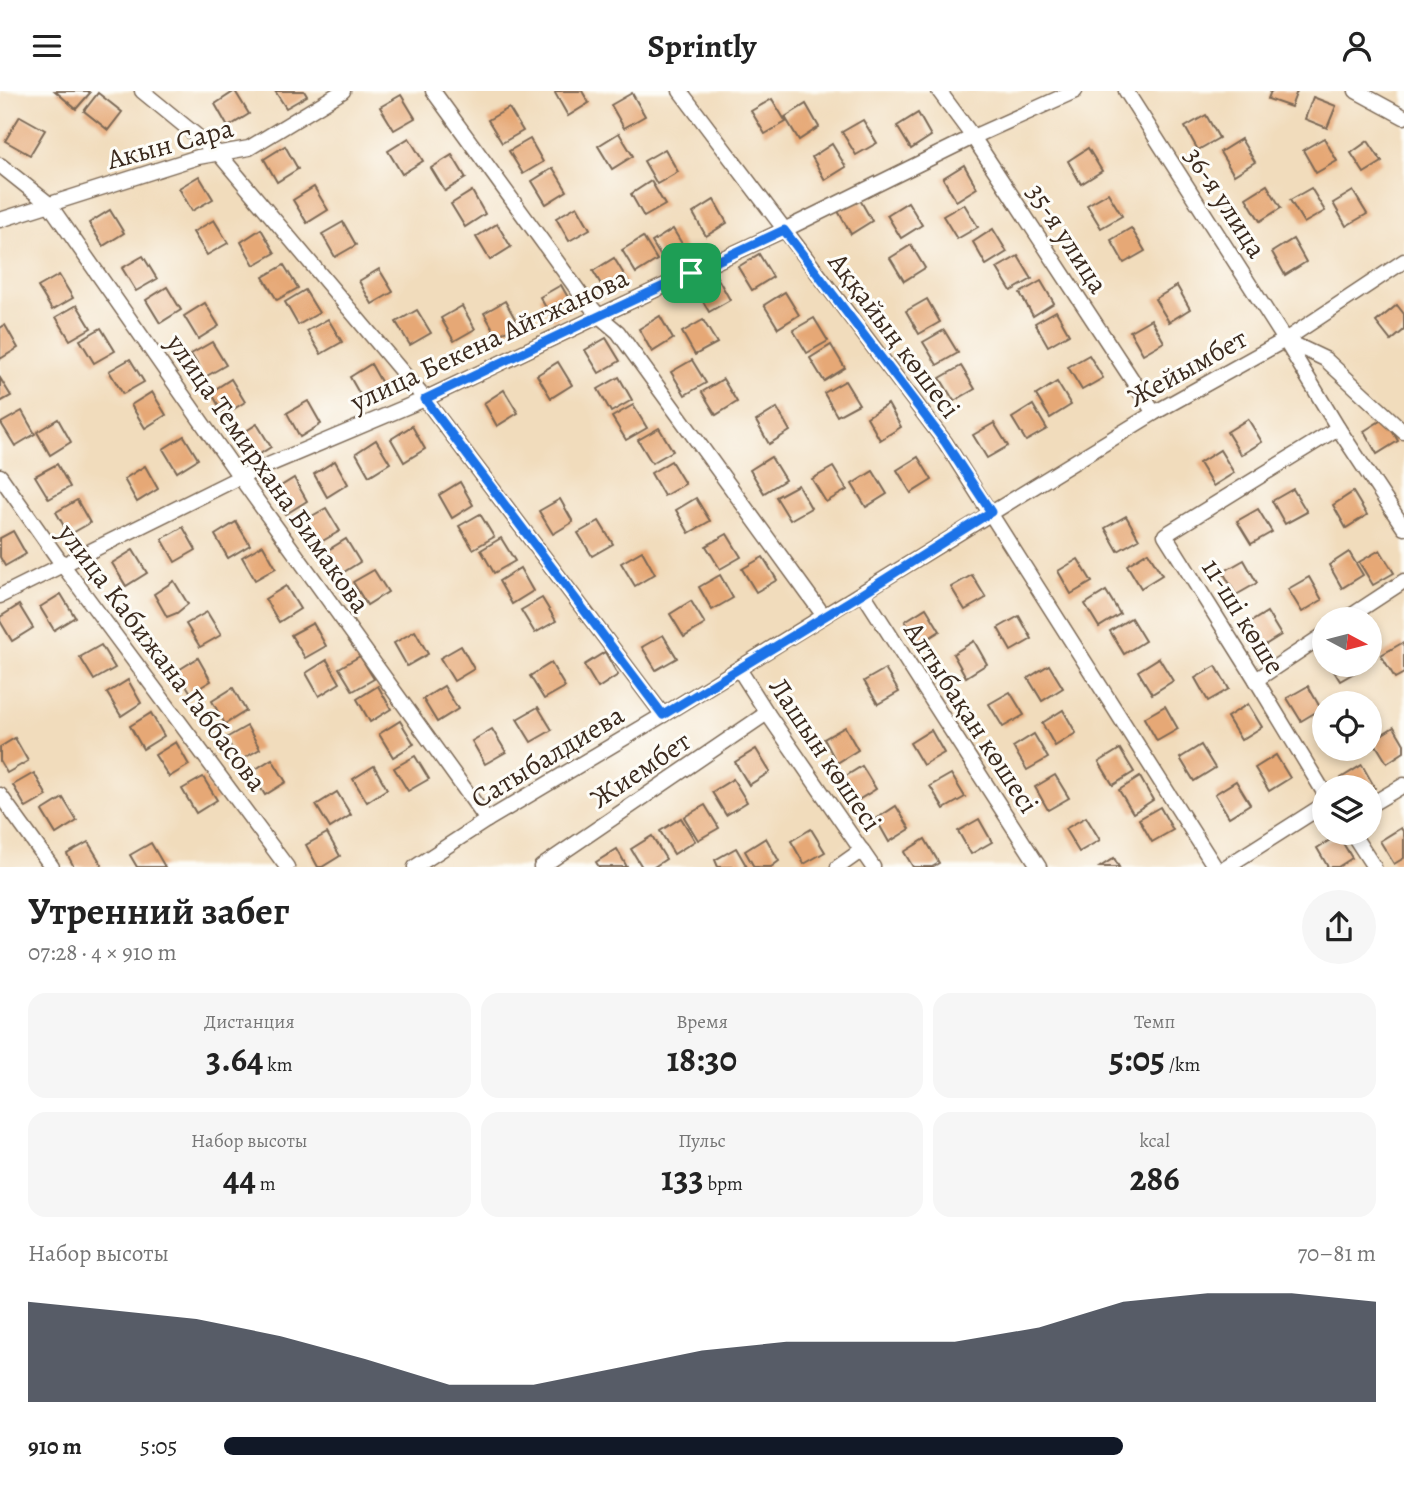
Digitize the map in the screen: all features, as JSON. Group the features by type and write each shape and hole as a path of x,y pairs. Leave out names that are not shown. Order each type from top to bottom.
{"street":[{"path":"142,91 219,154 425,399 663,715"},
{"name":"Акын Сара","path":"0,220 198,157 248,148 343,91"},
{"path":"433,91 582,296 599,316 618,332 824,616"},
{"name":"Аққайың көшесі","path":"680,91 945,442 1215,866"},
{"name":"35-я улица","path":"939,91 973,137 1154,413"},
{"name":"улица Бекена Айтжанова","path":"0,596 240,477 425,399 784,230 973,137 1075,91"},
{"name":"36-я улица","path":"1126,91 1404,528"},
{"path":"1356,91 1404,117"},
{"name":"улица Темирхана Бимакова","path":"0,166 49,204 240,477 487,820"},
{"name":"Жейымбет","path":"991,512 1154,413 1285,340 1404,261"},
{"path":"1285,340 1325,359 1404,432"},
{"name":"11-ші көше","path":"1314,775 1165,535 1338,428"},
{"name":"улица Кабижана Габбасова","path":"0,476 62,564 288,866"},
{"name":"Сатыбалдиева","path":"415,866 991,512"},
{"path":"1364,607 1404,581"},
{"name":"Алтыбақан көшесі","path":"863,593 1040,866"},
{"path":"1256,680 1312,643"},
{"name":"Лашын көшесі","path":"739,669 873,866"},
{"name":"Жиембет","path":"541,866 767,713"},
{"path":"1382,799 1404,785"},
{"path":"0,795 52,866"},
{"path":"1226,866 1312,812"},
{"path":"1360,845 1374,866"},
{"path":"838,866 862,850"}],"building":[{"path":"55,91 88,91 90,93 76,109"},
{"path":"235,91 249,114 228,127 215,104"},
{"path":"275,91 304,91 307,96 286,108"},
{"path":"582,91 589,103 568,116 555,93"},
{"path":"1271,91 1297,91 1291,107 1268,99"},
{"path":"98,93 122,112 108,130 84,111"},
{"path":"632,93 645,116 624,128 611,105"},
{"path":"401,95 415,118 394,130 380,107"},
{"path":"1313,97 1336,106 1327,128 1305,119"},
{"path":"772,99 786,122 765,134 751,111"},
{"path":"806,104 819,127 799,140 785,117"},
{"path":"509,108 523,131 502,143 488,120"},
{"path":"918,113 931,136 911,149 897,126"},
{"path":"1206,115 1219,138 1198,150 1185,127"},
{"path":"20,116 45,130 30,155 5,141"},
{"path":"863,120 877,143 856,155 842,132"},
{"path":"619,133 633,156 612,169 598,146"},
{"path":"409,138 423,161 402,174 388,151"},
{"path":"1324,138 1337,161 1316,173 1303,150"},
{"path":"530,139 543,162 523,174 509,151"},
{"path":"1241,139 1255,162 1234,175 1220,152"},
{"path":"1368,141 1382,162 1364,173 1351,153"},
{"path":"832,144 846,167 825,180 812,157"},
{"path":"285,146 298,169 277,182 264,159"},
{"path":"1088,148 1102,171 1081,184 1068,161"},
{"path":"665,149 678,172 657,184 644,161"},
{"path":"452,155 466,178 445,191 431,168"},
{"path":"964,165 977,188 956,201 943,178"},
{"path":"553,168 567,191 546,204 532,181"},
{"path":"199,176 213,199 192,211 179,188"},
{"path":"651,181 665,205 644,217 631,194"},
{"path":"1267,185 1281,208 1260,221 1246,198"},
{"path":"314,187 328,210 307,223 293,200"},
{"path":"1311,188 1325,211 1304,223 1290,200"},
{"path":"472,191 485,214 465,227 451,204"},
{"path":"1353,191 1367,214 1346,226 1333,203"},
{"path":"1108,193 1122,216 1101,228 1087,205"},
{"path":"859,198 872,221 851,234 838,211"},
{"path":"714,200 727,223 706,236 693,213"},
{"path":"908,202 922,225 901,238 887,215"},
{"path":"964,204 978,227 957,239 943,216"},
{"path":"577,206 590,229 569,241 556,218"},
{"path":"110,210 124,233 103,246 89,223"},
{"path":"214,220 228,243 207,255 193,232"},
{"path":"343,222 356,245 335,257 322,234"},
{"path":"497,224 511,247 490,260 476,237"},
{"path":"1131,228 1145,251 1124,263 1111,240"},
{"path":"261,229 275,253 254,265 241,242"},
{"path":"673,229 687,252 666,265 652,242"},
{"path":"993,229 1007,252 986,265 973,242"},
{"path":"643,237 657,260 636,273 622,250"},
{"path":"1293,239 1306,262 1285,275 1272,252"},
{"path":"911,245 925,268 904,281 890,258"},
{"path":"759,254 773,277 752,290 738,267"},
{"path":"143,256 157,279 136,291 122,268"},
{"path":"1018,256 1032,279 1011,291 997,268"},
{"path":"614,258 628,281 607,294 593,271"},
{"path":"284,265 298,288 277,300 263,277"},
{"path":"379,269 393,292 372,304 359,281"},
{"path":"59,275 73,298 52,310 38,287"},
{"path":"717,277 730,300 709,312 696,289"},
{"path":"1041,281 1054,303 1033,316 1020,293"},
{"path":"561,285 574,308 553,320 540,297"},
{"path":"1177,286 1190,309 1169,322 1155,299"},
{"path":"167,287 181,310 160,323 146,300"},
{"path":"305,290 319,313 298,325 285,302"},
{"path":"785,292 799,315 778,328 764,305"},
{"path":"927,299 940,322 919,334 906,311"},
{"path":"505,301 518,324 497,336 484,313"},
{"path":"205,303 219,326 198,339 184,316"},
{"path":"77,305 91,328 70,340 56,317"},
{"path":"1397,305 1404,314 1404,330 1391,341 1376,322"},
{"path":"462,306 475,329 454,341 441,318"},
{"path":"417,310 431,333 410,345 396,322"},
{"path":"1056,311 1069,334 1048,346 1035,323"},
{"path":"660,316 673,339 652,352 639,329"},
{"path":"814,318 828,341 807,353 793,330"},
{"path":"328,319 342,342 321,354 307,331"},
{"path":"1151,319 1164,342 1143,354 1130,331"},
{"path":"703,320 717,343 695,355 682,332"},
{"path":"5,325 18,348 0,359 0,328"},
{"path":"101,328 115,351 94,363 80,340"},
{"path":"944,330 958,353 937,365 923,342"},
{"path":"606,338 620,361 599,373 585,350"},
{"path":"212,342 226,365 205,377 191,354"},
{"path":"831,345 845,368 824,381 810,358"},
{"path":"1089,355 1103,378 1082,390 1068,367"},
{"path":"130,359 144,382 123,394 109,371"},
{"path":"692,360 706,383 685,395 671,372"},
{"path":"558,362 572,385 551,398 537,375"},
{"path":"371,364 384,387 363,400 350,377"},
{"path":"961,366 975,389 954,401 940,378"},
{"path":"619,377 632,400 611,412 598,389"},
{"path":"0,378 11,396 0,402"},
{"path":"231,379 245,402 224,415 211,392"},
{"path":"723,379 737,402 716,415 702,392"},
{"path":"845,381 859,404 837,416 824,393"},
{"path":"1057,382 1071,405 1050,418 1036,395"},
{"path":"504,390 518,413 497,426 484,403"},
{"path":"152,392 166,415 145,428 131,405"},
{"path":"308,401 321,424 300,437 287,413"},
{"path":"888,404 901,427 880,440 867,417"},
{"path":"633,405 647,428 626,440 612,417"},
{"path":"1033,405 1047,429 1026,441 1012,418"},
{"path":"777,408 790,431 769,444 756,421"},
{"path":"22,411 35,434 15,446 1,423"},
{"path":"1385,418 1398,441 1377,454 1364,431"},
{"path":"58,419 71,442 50,455 37,432"},
{"path":"1248,419 1262,442 1241,455 1227,432"},
{"path":"994,423 1008,446 987,458 973,435"},
{"path":"257,424 271,447 250,460 237,437"},
{"path":"412,426 425,449 404,462 391,439"},
{"path":"659,428 673,451 652,463 638,440"},
{"path":"184,436 198,459 177,472 163,449"},
{"path":"376,440 390,463 369,476 356,453"},
{"path":"1220,450 1234,473 1213,486 1199,463"},
{"path":"771,457 785,480 764,493 750,470"},
{"path":"918,457 932,480 911,493 897,470"},
{"path":"335,461 348,484 327,497 314,474"},
{"path":"671,461 685,484 664,496 651,473"},
{"path":"57,464 70,487 49,499 35,476"},
{"path":"145,466 158,489 137,502 124,479"},
{"path":"833,467 847,490 826,502 812,479"},
{"path":"873,471 887,494 866,507 852,484"},
{"path":"294,478 307,501 286,514 273,491"},
{"path":"460,482 473,505 452,518 439,495"},
{"path":"798,485 811,508 790,520 776,497"},
{"path":"1293,489 1307,512 1285,524 1272,501"},
{"path":"1353,492 1367,515 1346,528 1333,505"},
{"path":"696,498 710,521 689,533 676,510"},
{"path":"560,499 573,522 553,534 539,511"},
{"path":"77,500 90,523 69,535 56,512"},
{"path":"326,508 340,531 319,543 305,520"},
{"path":"1258,509 1272,532 1251,544 1237,521"},
{"path":"480,514 494,537 473,549 459,526"},
{"path":"1126,516 1139,539 1118,551 1105,528"},
{"path":"599,521 613,544 592,556 578,533"},
{"path":"236,522 250,545 228,558 215,535"},
{"path":"183,527 196,550 175,562 162,539"},
{"path":"13,531 26,554 5,566 0,557 0,538"},
{"path":"727,534 741,557 720,569 706,546"},
{"path":"501,538 515,561 494,573 481,550"},
{"path":"346,539 360,562 339,575 325,552"},
{"path":"263,545 276,568 255,580 242,557"},
{"path":"133,550 147,573 126,586 112,563"},
{"path":"1380,550 1394,573 1373,585 1359,562"},
{"path":"642,551 655,574 635,586 621,563"},
{"path":"1148,552 1162,575 1141,588 1127,565"},
{"path":"1349,552 1363,575 1342,588 1329,565"},
{"path":"763,557 777,580 756,592 742,569"},
{"path":"1078,559 1092,582 1071,594 1058,571"},
{"path":"1244,560 1257,583 1236,595 1223,572"},
{"path":"520,568 533,591 512,604 499,581"},
{"path":"374,570 388,592 367,605 353,582"},
{"path":"720,575 733,598 712,610 699,587"},
{"path":"972,575 986,598 965,610 951,587"},
{"path":"1309,577 1322,600 1302,612 1288,589"},
{"path":"174,581 188,604 167,617 154,594"},
{"path":"286,586 300,609 279,622 265,599"},
{"path":"1106,591 1120,614 1099,627 1085,604"},
{"path":"61,594 75,617 54,630 40,607"},
{"path":"542,598 556,621 535,633 521,610"},
{"path":"691,601 705,624 684,637 670,614"},
{"path":"19,605 33,628 12,641 0,617"},
{"path":"926,608 940,631 919,644 905,621"},
{"path":"207,612 221,635 200,647 186,624"},
{"path":"1267,612 1281,635 1260,648 1246,625"},
{"path":"1019,616 1032,639 1011,651 998,628"},
{"path":"1131,618 1145,641 1124,654 1110,631"},
{"path":"313,623 326,646 305,658 291,635"},
{"path":"415,631 428,654 407,666 394,643"},
{"path":"663,635 677,658 656,670 642,647"},
{"path":"974,641 987,664 966,677 953,654"},
{"path":"1402,643 1404,673 1395,678 1382,654"},
{"path":"101,645 115,668 94,680 80,657"},
{"path":"461,646 474,669 454,681 440,658"},
{"path":"605,652 618,675 598,688 584,665"},
{"path":"360,656 374,679 353,691 339,668"},
{"path":"198,658 211,681 191,693 177,671"},
{"path":"1159,658 1173,681 1152,694 1138,671"},
{"path":"327,660 340,683 319,696 306,673"},
{"path":"551,663 565,687 544,699 530,676"},
{"path":"1049,665 1063,688 1042,701 1028,678"},
{"path":"1216,666 1229,689 1208,701 1195,678"},
{"path":"885,669 899,692 878,704 864,681"},
{"path":"128,680 141,703 121,716 107,693"},
{"path":"378,686 391,709 370,722 357,699"},
{"path":"444,686 458,709 437,722 423,699"},
{"path":"1308,686 1312,693 1312,714 1301,721 1287,698"},
{"path":"233,688 246,711 225,724 212,701"},
{"path":"1010,692 1024,715 1003,727 989,704"},
{"path":"1248,704 1262,727 1241,740 1227,717"},
{"path":"1165,706 1178,729 1157,741 1144,718"},
{"path":"538,707 552,730 531,742 517,719"},
{"path":"1063,710 1076,733 1055,746 1042,723"},
{"path":"151,713 164,736 143,749 130,726"},
{"path":"400,721 414,744 393,757 379,734"},
{"path":"247,726 260,749 239,761 226,738"},
{"path":"845,727 858,750 837,763 824,739"},
{"path":"1394,727 1404,744 1404,752 1387,763 1382,755 1382,734"},
{"path":"492,729 506,752 485,764 472,741"},
{"path":"931,730 944,753 923,765 910,743"},
{"path":"1034,734 1048,758 1027,770 1013,747"},
{"path":"15,738 28,761 7,773 0,761 0,747"},
{"path":"176,742 189,765 169,777 155,755"},
{"path":"1201,745 1215,768 1194,781 1180,758"},
{"path":"756,749 770,772 749,785 735,762"},
{"path":"1120,749 1134,772 1113,785 1099,762"},
{"path":"1276,755 1290,778 1269,791 1255,768"},
{"path":"415,756 429,779 408,791 394,768"},
{"path":"272,759 286,782 265,795 251,772"},
{"path":"1362,765 1368,775 1346,775"},
{"path":"374,766 387,789 367,802 353,779"},
{"path":"862,766 876,789 855,802 841,779"},
{"path":"34,773 47,796 26,808 13,785"},
{"path":"951,774 965,797 944,809 930,786"},
{"path":"1055,775 1069,798 1048,810 1035,787"},
{"path":"203,777 217,800 196,813 182,789"},
{"path":"1140,777 1153,800 1133,813 1119,790"},
{"path":"733,779 747,802 726,815 712,792"},
{"path":"1236,781 1250,804 1229,817 1215,794"},
{"path":"337,792 351,815 330,828 316,805"},
{"path":"63,798 77,821 56,834 42,811"},
{"path":"705,805 719,828 698,840 684,817"},
{"path":"896,806 910,829 889,842 876,819"},
{"path":"1160,807 1173,830 1152,842 1139,819"},
{"path":"1086,817 1100,840 1079,852 1065,829"},
{"path":"681,818 695,841 674,854 660,831"},
{"path":"979,819 992,842 971,854 958,831"},
{"path":"1401,828 1404,833 1404,858 1394,864 1382,840"},
{"path":"811,829 825,852 804,864 791,841"},
{"path":"327,833 340,856 318,867 306,845"},
{"path":"652,836 666,859 654,867 642,867 631,849"},
{"path":"766,838 779,861 771,867 754,867 745,851"},
{"path":"925,839 939,863 932,867 913,867 904,852"},
{"path":"88,842 102,865 74,867 67,854"},
{"path":"151,843 165,867 137,867 130,855"},
{"path":"1322,845 1344,845 1352,858 1338,867 1328,867 1317,848"},
{"path":"736,848 747,867 718,867 715,860"},
{"path":"617,849 627,867 599,867 596,862"},
{"path":"1114,858 1119,867 1100,867"}],"route":[{"path":"784,230 945,442 991,512 663,715 425,399 691,273 784,230"}]}
